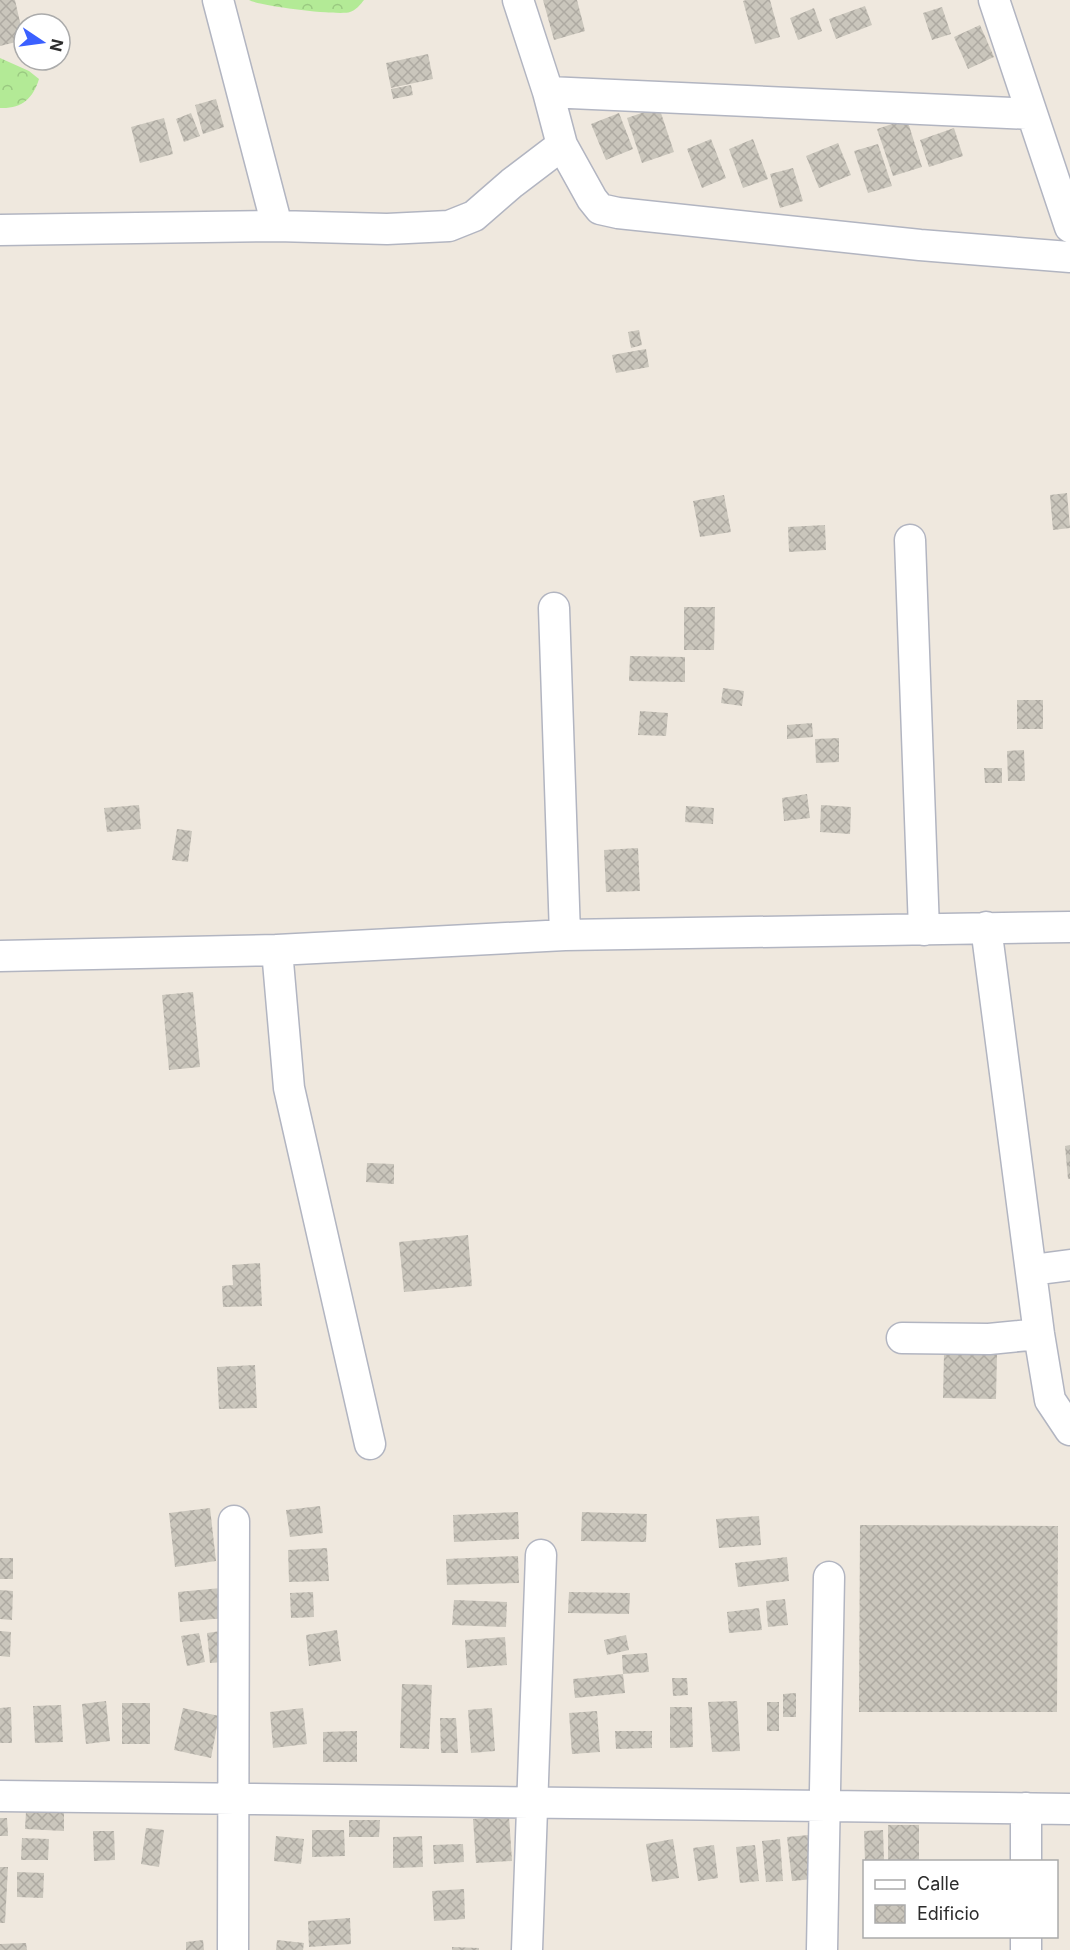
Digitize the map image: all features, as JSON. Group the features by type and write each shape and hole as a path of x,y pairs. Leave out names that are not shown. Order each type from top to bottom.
{"street":[{"path":"218,0 277,226"},
{"path":"518,0 548,92 562,145 592,199 600,208 618,213 920,245 1070,257"},
{"path":"994,0 1070,228"},
{"path":"548,92 1032,114"},
{"path":"0,230 277,226 387,229 449,226 474,216 512,183 562,145"},
{"path":"910,540 924,930"},
{"path":"554,608 565,935"},
{"path":"986,927 1039,1335 1050,1400 1070,1430"},
{"path":"0,956 277,950 565,935 1070,927"},
{"path":"277,950 289,1088 370,1444"},
{"path":"1032,1270 1070,1265"},
{"path":"902,1338 989,1339 1039,1335"},
{"path":"233,1950 234,1521"},
{"path":"527,1950 541,1555"},
{"path":"822,1950 829,1577"},
{"path":"0,1796 1070,1809"},
{"path":"1026,1808 1026,1860"}],"green space":[{"path":"249,0 364,0 354,10 343,13 316,12"},
{"path":"0,58 12,63 12,72 30,72 39,79 30,97 20,105 0,108"}],"building":[{"path":"0,0 15,0 18,12 12,12 12,43 0,46"},
{"path":"543,0 577,0 585,31 554,40"},
{"path":"770,0 780,37 755,44 743,1"},
{"path":"865,6 872,25 836,39 829,19"},
{"path":"942,7 951,34 932,40 923,13"},
{"path":"814,8 822,31 798,40 790,18"},
{"path":"980,25 994,57 968,69 954,37"},
{"path":"428,54 433,79 391,88 386,63"},
{"path":"411,85 413,95 393,99 391,89"},
{"path":"216,99 224,127 203,134 195,105"},
{"path":"659,107 674,152 642,163 627,118"},
{"path":"191,113 200,136 184,142 176,119"},
{"path":"619,113 633,149 606,160 591,124"},
{"path":"164,118 173,154 140,163 131,127"},
{"path":"907,119 922,167 893,176 877,129"},
{"path":"954,128 963,156 929,167 920,140"},
{"path":"711,139 726,178 702,188 687,149"},
{"path":"753,139 768,179 743,188 729,149"},
{"path":"838,143 851,175 819,188 806,156"},
{"path":"878,144 892,186 868,193 854,151"},
{"path":"793,168 803,201 780,208 770,174"},
{"path":"639,330 642,345 631,348 628,332"},
{"path":"646,349 649,367 616,373 612,355"},
{"path":"1067,493 1070,528 1053,530 1050,495"},
{"path":"724,495 731,532 700,537 693,501"},
{"path":"825,525 826,550 789,552 788,527"},
{"path":"684,607 715,607 714,650 684,650"},
{"path":"630,656 685,657 685,682 629,681"},
{"path":"723,688 744,691 742,706 721,703"},
{"path":"1017,700 1043,700 1043,729 1017,729"},
{"path":"640,711 668,713 666,736 638,735"},
{"path":"812,723 813,737 787,739 787,725"},
{"path":"839,738 839,762 816,763 815,739"},
{"path":"1024,750 1025,781 1008,781 1007,751"},
{"path":"984,768 1002,768 1002,783 985,783"},
{"path":"807,794 810,818 784,821 782,798"},
{"path":"139,805 141,829 107,832 104,808"},
{"path":"821,805 851,807 850,834 820,832"},
{"path":"686,806 714,808 713,824 685,822"},
{"path":"177,829 192,831 188,862 172,860"},
{"path":"638,848 640,891 606,892 604,850"},
{"path":"193,992 200,1067 169,1070 162,995"},
{"path":"1070,1145 1070,1179 1068,1179 1065,1146"},
{"path":"367,1163 394,1164 394,1184 366,1182"},
{"path":"468,1235 472,1286 404,1292 399,1242"},
{"path":"260,1263 262,1306 223,1307 222,1286 233,1285 232,1265"},
{"path":"944,1353 997,1354 996,1399 943,1398"},
{"path":"255,1365 257,1408 219,1409 217,1367"},
{"path":"320,1506 323,1533 290,1537 286,1510"},
{"path":"210,1508 216,1561 175,1567 169,1513"},
{"path":"518,1512 519,1539 454,1542 453,1515"},
{"path":"582,1512 647,1514 646,1542 581,1541"},
{"path":"759,1516 761,1545 719,1548 716,1519"},
{"path":"860,1525 1058,1526 1057,1712 859,1712"},
{"path":"327,1548 329,1581 289,1582 288,1550"},
{"path":"518,1556 519,1583 447,1585 446,1559"},
{"path":"787,1557 789,1581 738,1587 735,1563"},
{"path":"0,1558 13,1558 13,1579 0,1579"},
{"path":"221,1588 224,1618 180,1622 178,1592"},
{"path":"0,1590 13,1591 12,1620 0,1619"},
{"path":"313,1592 314,1617 291,1618 290,1593"},
{"path":"569,1592 630,1593 629,1614 568,1613"},
{"path":"785,1599 788,1625 768,1627 766,1601"},
{"path":"454,1600 507,1602 506,1627 452,1625"},
{"path":"759,1608 762,1630 729,1633 727,1612"},
{"path":"337,1630 341,1661 309,1666 306,1635"},
{"path":"0,1631 11,1632 10,1657 0,1656"},
{"path":"221,1631 224,1662 210,1663 207,1633"},
{"path":"199,1633 205,1662 187,1666 181,1636"},
{"path":"626,1635 629,1650 607,1655 604,1640"},
{"path":"505,1637 507,1665 467,1668 465,1640"},
{"path":"647,1653 649,1672 623,1674 622,1655"},
{"path":"623,1674 625,1693 575,1698 573,1679"},
{"path":"672,1678 687,1678 688,1695 673,1696"},
{"path":"402,1684 432,1685 429,1749 400,1748"},
{"path":"796,1693 796,1717 783,1717 783,1694"},
{"path":"106,1701 110,1741 86,1744 82,1704"},
{"path":"737,1701 740,1751 712,1752 708,1702"},
{"path":"767,1702 779,1702 779,1731 767,1731"},
{"path":"122,1703 150,1703 150,1744 122,1744"},
{"path":"61,1705 63,1742 35,1743 33,1706"},
{"path":"11,1707 12,1743 0,1743 0,1708"},
{"path":"670,1707 692,1707 693,1747 670,1748"},
{"path":"183,1708 219,1716 211,1758 174,1750"},
{"path":"303,1708 307,1744 273,1748 270,1712"},
{"path":"492,1708 495,1751 471,1753 468,1710"},
{"path":"597,1711 600,1752 572,1754 569,1713"},
{"path":"440,1718 456,1718 458,1753 441,1753"},
{"path":"357,1731 357,1762 323,1762 323,1732"},
{"path":"615,1731 652,1731 652,1748 616,1749"},
{"path":"26,1811 64,1812 64,1831 25,1829"},
{"path":"509,1816 512,1861 476,1863 473,1819"},
{"path":"0,1818 7,1818 8,1836 0,1836"},
{"path":"349,1820 380,1820 379,1837 349,1837"},
{"path":"888,1825 919,1825 919,1860 888,1860"},
{"path":"146,1828 164,1830 159,1867 141,1864"},
{"path":"312,1830 344,1830 345,1856 312,1857"},
{"path":"883,1830 884,1860 865,1860 864,1831"},
{"path":"93,1831 114,1831 115,1860 94,1861"},
{"path":"809,1835 813,1879 792,1881 787,1837"},
{"path":"276,1836 304,1839 301,1864 274,1861"},
{"path":"422,1836 423,1867 393,1868 393,1837"},
{"path":"22,1838 49,1839 48,1860 21,1860"},
{"path":"673,1839 679,1878 652,1882 646,1844"},
{"path":"780,1839 783,1881 766,1882 762,1841"},
{"path":"463,1844 464,1862 434,1864 433,1845"},
{"path":"714,1845 718,1878 698,1881 693,1848"},
{"path":"755,1845 759,1881 740,1883 736,1847"},
{"path":"0,1867 8,1867 5,1923 0,1923"},
{"path":"17,1872 44,1873 43,1898 17,1897"},
{"path":"464,1889 465,1919 434,1921 432,1891"},
{"path":"350,1918 351,1944 309,1947 308,1921"},
{"path":"203,1940 204,1950 186,1950 186,1942"},
{"path":"277,1940 304,1943 303,1950 276,1950"},
{"path":"26,1943 27,1950 0,1950 0,1944"},
{"path":"452,1947 479,1948 479,1950 452,1950"}]}
